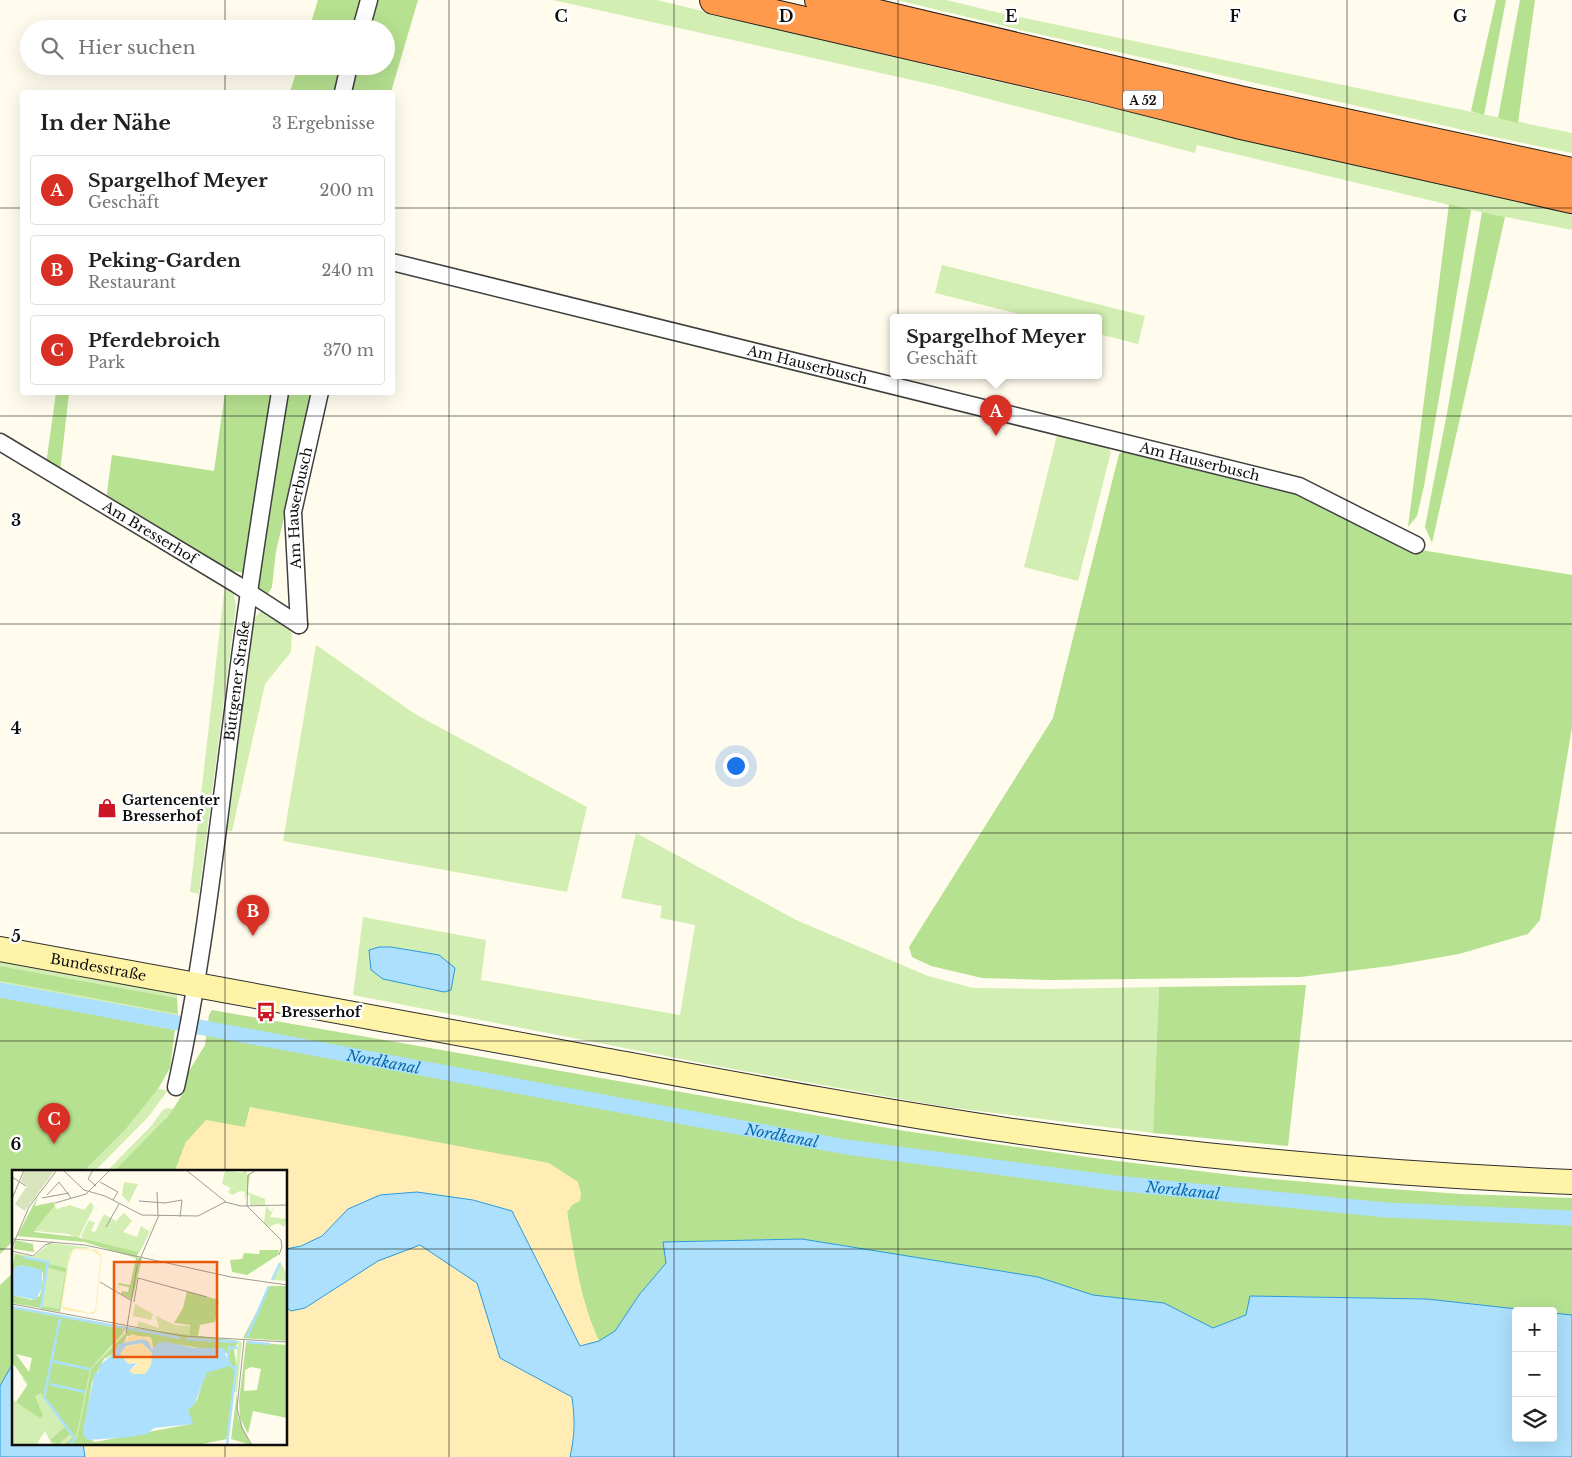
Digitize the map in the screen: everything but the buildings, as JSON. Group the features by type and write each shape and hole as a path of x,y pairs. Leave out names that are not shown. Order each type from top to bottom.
{"highway":[{"name":"A 52","path":"714,0 1090,87 1237,124 1572,199"},
{"name":"A 52","path":"819,0 1244,101 1572,172"}],"main road":[{"name":"Bundesstraße","path":"0,949 908,1115 1103,1143 1293,1163 1572,1182"}],"street":[{"path":"363,20 369,0"},
{"path":"344,90 348,75"},
{"name":"Am Hauserbusch","path":"395,263 1299,486 1416,545"},
{"name":"Büttgener Straße","path":"176,1087 196,986 248,592 280,395"},
{"name":"Am Hauserbusch","path":"299,625 293,512 319,395"},
{"name":"Am Bresserhof","path":"0,442 248,592 299,625"}],"green space":[{"path":"318,0 418,0 392,90 291,90 295,75 395,75 395,20 312,20"},
{"path":"553,0 657,0 964,74 1488,194 1572,211 1572,230 1471,210 1197,145 1195,153 943,87"},
{"path":"897,0 946,0 1572,133 1572,153 1025,31"},
{"path":"1496,0 1506,0 1484,115 1471,111"},
{"path":"1520,0 1535,0 1518,123 1498,118"},
{"path":"1449,204 1471,210 1424,486 1417,516 1408,527"},
{"path":"1482,212 1505,217 1432,543 1425,527"},
{"path":"942,265 1145,316 1138,344 1102,335 1102,314 1019,314 935,293"},
{"path":"56,395 69,395 60,472 46,464"},
{"path":"225,395 314,395 276,551 272,587 268,594 258,590 244,573 222,569 106,500 112,455 214,471"},
{"path":"1058,431 1104,442 1111,452 1078,581 1024,567"},
{"path":"1129,448 1298,491 1409,548 1572,575 1572,727 1540,920 1528,934 1459,954 1390,966 1300,977 1048,980 982,978 931,966 912,957 909,947 1053,718 1119,454"},
{"path":"225,584 233,589 236,606 199,894 190,892"},
{"path":"265,610 292,627 291,652 265,684 232,831 228,831 224,813 252,621 260,612"},
{"path":"316,645 415,714 587,807 567,892 283,841"},
{"path":"636,833 796,920 928,976 973,988 1159,987 1153,1133 940,1106 722,1067 353,995 363,917 486,940 481,980 680,1015 695,925 660,918 662,906 621,898"},
{"path":"0,957 174,989 177,998 0,966"},
{"path":"0,966 177,998 178,1014 0,981"},
{"path":"0,981 178,1014 175,1030 0,997"},
{"path":"1306,985 1288,1146 1153,1133 1159,987"},
{"path":"0,997 175,1030 170,1068 158,1089 125,1130 85,1170 12,1170 12,1242 0,1254"},
{"path":"212,1010 905,1131 1101,1159 1240,1176 1363,1187 1461,1194 1572,1198 1572,1315 1557,1313 1557,1307 1512,1308 1427,1299 1251,1296 1246,1315 1213,1328 1164,1303 1093,1295 1038,1277 802,1239 663,1242 666,1263 639,1295 615,1331 599,1341 582,1294 575,1261 567,1212 572,1205 250,1107 245,1127 186,1142 175,1170 115,1170 170,1114 183,1093 186,1076 205,1045 209,1015"},
{"path":"158,1089 168,1090 149,1116 96,1170 85,1170 125,1130"},
{"path":"166,1108 174,1109 115,1170 108,1170 152,1125"},
{"path":"12,1274 12,1365 0,1386 0,1285"}],"sand":[{"path":"250,1107 549,1163 578,1182 581,1193 580,1201 572,1205 567,1212 582,1294 599,1341 580,1346 512,1211 348,1209 321,1235 307,1243 288,1248 288,1170 175,1170 186,1142 206,1120 245,1127"},
{"path":"420,1245 477,1283 500,1358 572,1397 574,1427 570,1457 85,1457 83,1444 288,1444 288,1309 291,1311 305,1308 378,1261"}],"water":[{"path":"379,947 391,947 439,955 455,968 451,990 444,992 383,979 371,970 369,950"},
{"path":"417,1192 473,1200 512,1211 580,1346 599,1341 615,1331 639,1295 666,1263 663,1242 802,1239 1038,1277 1093,1295 1164,1303 1213,1328 1246,1315 1250,1296 1427,1299 1512,1308 1512,1442 1557,1442 1557,1313 1572,1315 1572,1457 570,1457 574,1427 572,1397 500,1358 477,1283 420,1245 378,1261 305,1308 291,1311 288,1309 288,1249 301,1246 322,1236 348,1209 380,1195"},
{"path":"12,1365 12,1444 83,1444 85,1457 0,1457 0,1386"}],"waterway":[{"name":"Nordkanal","path":"0,990 846,1147 1115,1183 1386,1210 1572,1218"}],"place":[{"name":"Spargelhof Meyer","path":"996,436"},
{"name":"Gartencenter Bresserhof","path":"107,808"},
{"name":"Peking-Garden","path":"253,936"},
{"name":"Bresserhof","path":"266,1012"},
{"name":"Pferdebroich","path":"54,1144"}]}
